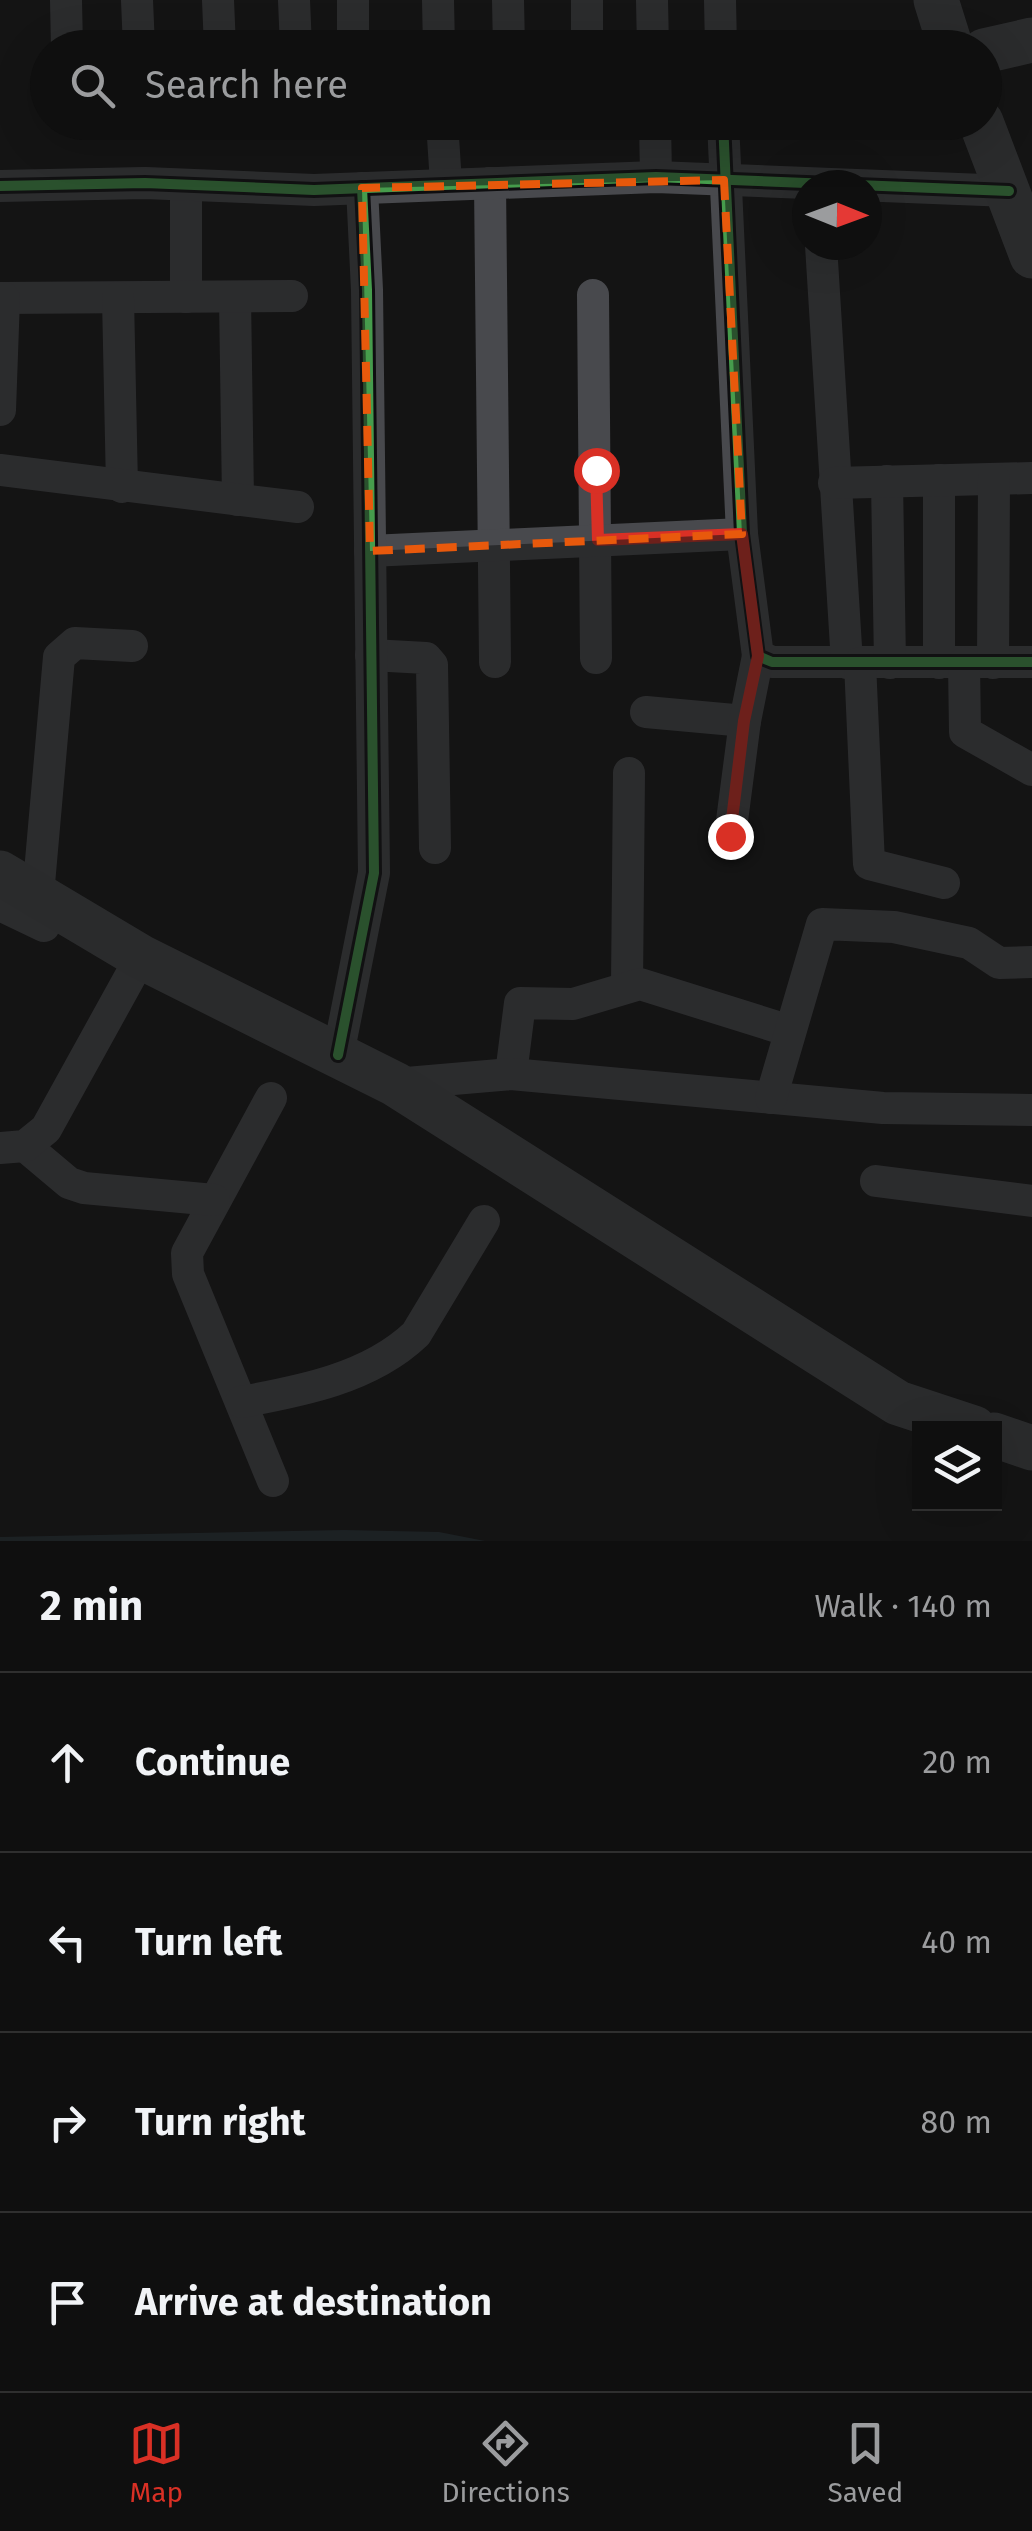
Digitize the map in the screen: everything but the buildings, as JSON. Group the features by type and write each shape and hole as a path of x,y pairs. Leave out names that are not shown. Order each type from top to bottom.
{"main road":[{"path":"936,0 945,30"},
{"path":"1002,48 1032,40"},
{"path":"987,140 1032,256"},
{"path":"20,900 141,956 395,1084 898,1403 953,1421"},
{"path":"1002,1438 1032,1448"}],"street":[{"path":"66,0 67,30"},
{"path":"137,0 138,30"},
{"path":"218,0 219,30"},
{"path":"294,0 295,30"},
{"path":"352,30 353,0"},
{"path":"438,0 439,30"},
{"path":"508,0 509,30"},
{"path":"587,0 588,30"},
{"path":"652,0 653,30"},
{"path":"720,0 721,30"},
{"path":"443,140 446,183"},
{"path":"655,140 656,177"},
{"path":"723,140 742,534 758,656 744,721 730,836"},
{"path":"0,186 362,188 656,177 792,182"},
{"path":"490,182 495,662"},
{"path":"186,185 186,297"},
{"path":"882,186 1008,191"},
{"path":"338,1055 372,886 362,188"},
{"path":"822,260 834,483 865,663"},
{"path":"593,295 596,658"},
{"path":"0,410 2,298 292,296"},
{"path":"235,297 238,500"},
{"path":"118,298 122,487"},
{"path":"0,470 298,507"},
{"path":"965,663 994,478"},
{"path":"834,483 1032,478"},
{"path":"939,480 965,663 965,732 1032,770"},
{"path":"887,481 865,663 869,864 944,883"},
{"path":"370,552 742,534"},
{"path":"20,900 60,657 75,642 132,646"},
{"path":"371,655 430,659 435,848"},
{"path":"758,656 772,662 1032,662"},
{"path":"646,712 744,721"},
{"path":"627,984 629,773"},
{"path":"771,1098 819,928 826,922 894,928 976,945 999,964 1032,962"},
{"path":"141,956 46,1129 13,1147 69,1183 84,1188 214,1200"},
{"path":"511,1074 520,1003 573,1004 627,984 640,984 790,1031"},
{"path":"395,1084 511,1074 883,1108 1032,1110"},
{"path":"271,1098 187,1253 188,1274 273,1480"},
{"path":"876,1181 1032,1201"},
{"path":"241,1402 317,1386 401,1348 416,1334 484,1220"}],"highlighted area":[{"path":"724,180 742,534 370,551 362,188"}],"shaded area":[{"path":"344,1530 439,1532 485,1541 0,1541 0,1537"}],"cycle path":[{"path":"724,140 742,534 758,656 772,662 1032,662"},
{"path":"0,186 145,183 314,190 656,177 1009,191"},
{"path":"338,1055 374,873 367,290 362,188"}],"route":[{"path":"596,470 598,540 742,534 758,656 744,721 730,836"}]}
